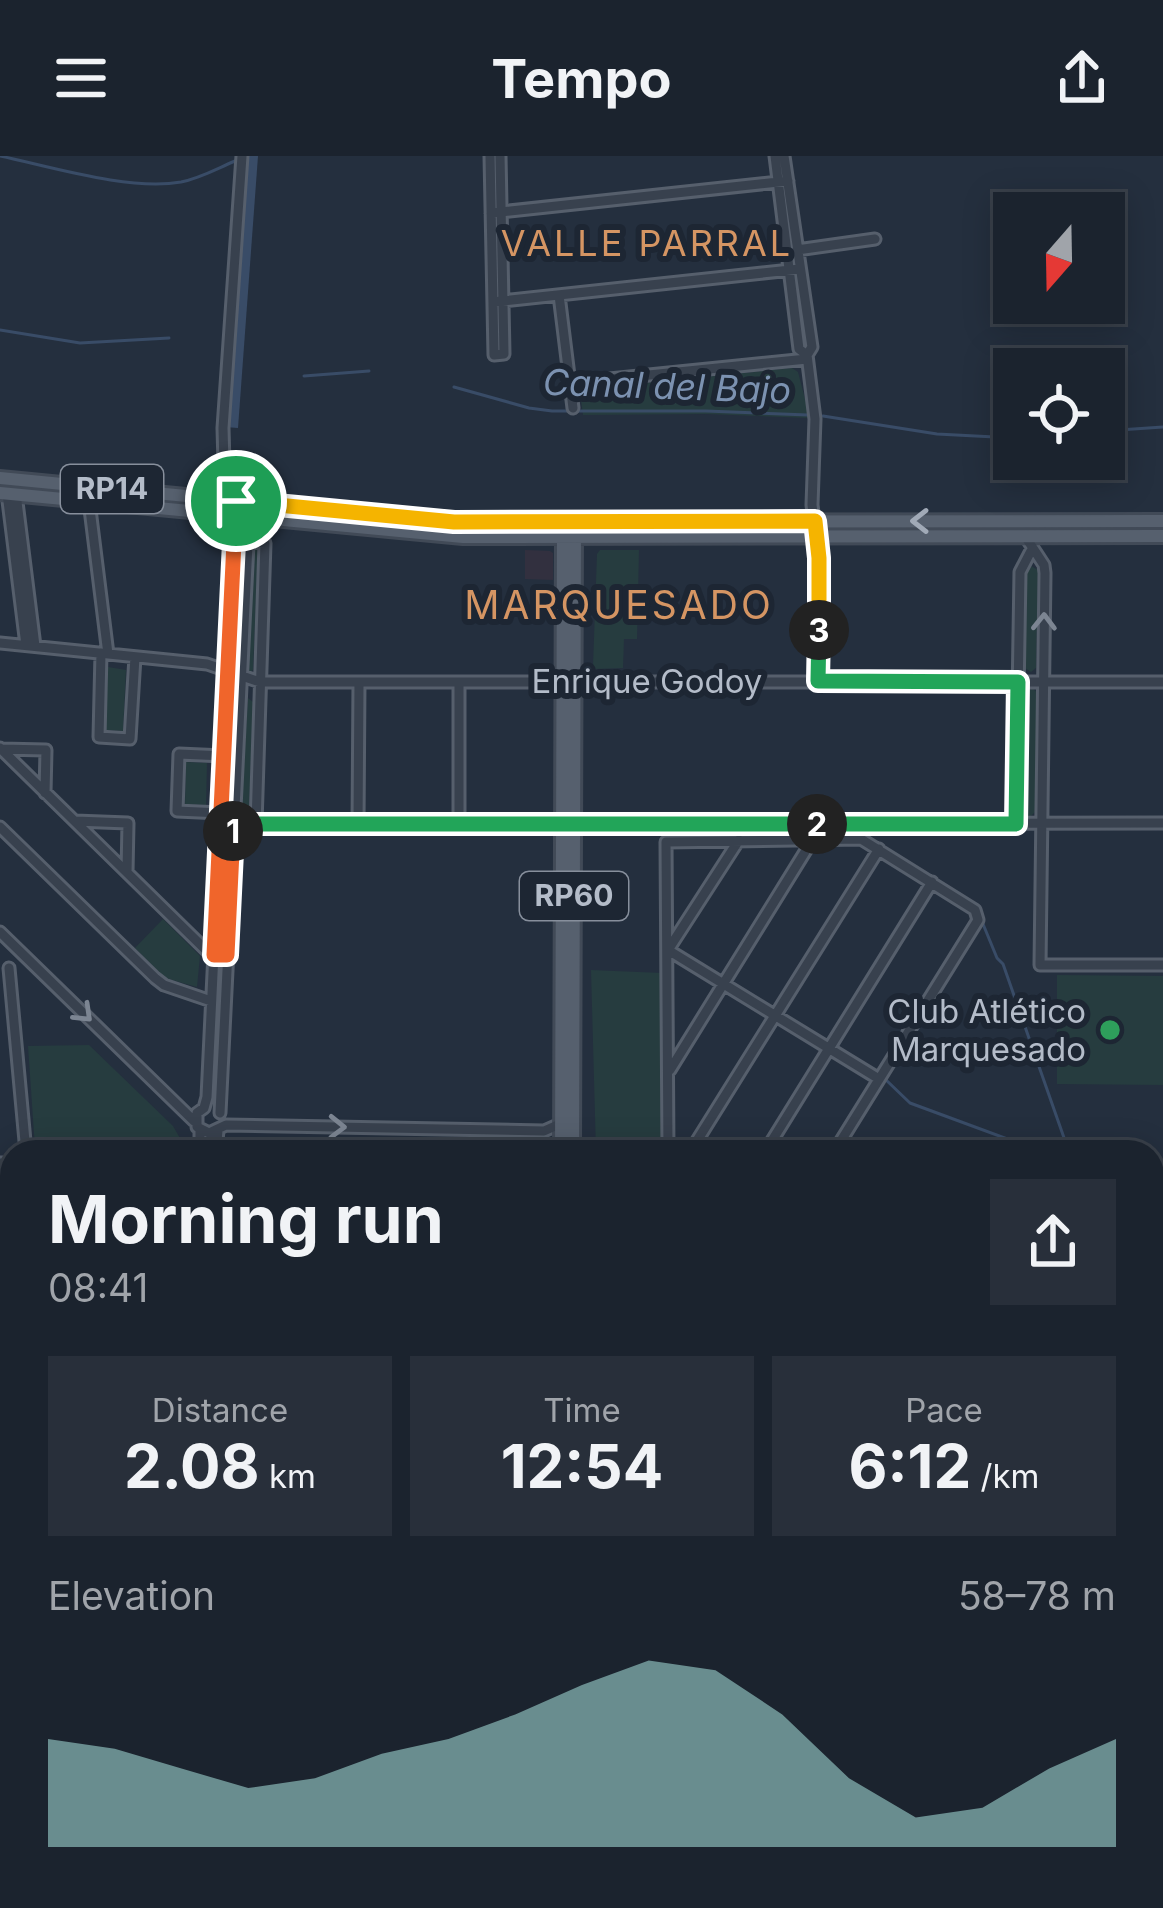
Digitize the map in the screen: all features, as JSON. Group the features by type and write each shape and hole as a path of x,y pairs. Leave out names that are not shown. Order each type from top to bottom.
{"main road":[{"name":"RP14","path":"0,478 436,536 1163,536"},
{"name":"RP14","path":"8,493 454,522 815,521 1027,536 1163,521"},
{"name":"RP60","path":"569,521 574,1140"},
{"path":"745,521 745,537"},
{"path":"767,521 767,537"},
{"name":"RP60","path":"561,1140 568,825"}],"street":[{"path":"199,1140 197,1114 207,1097 211,1001 221,955 234,824 248,542 223,428 242,156"},
{"path":"490,156 504,354 494,355 498,301"},
{"path":"496,213 500,156"},
{"path":"800,156 781,157 795,270 812,347 807,357 815,419 812,505 819,558 818,681"},
{"path":"496,213 783,182"},
{"path":"783,182 797,250 795,270"},
{"path":"797,250 875,239"},
{"path":"498,301 795,270"},
{"path":"559,295 573,408"},
{"path":"570,382 807,357"},
{"path":"8,493 30,646"},
{"path":"89,501 105,653 99,737 130,739 135,657"},
{"path":"218,1140 221,818 239,507"},
{"path":"1016,824 1020,572 1027,536"},
{"path":"1027,536 1044,565 1040,965 1163,965"},
{"path":"248,542 265,543 256,824"},
{"name":"Enrique Godoy","path":"0,643 207,664 260,682 1163,682"},
{"path":"459,682 459,825"},
{"path":"358,825 359,683"},
{"path":"0,748 211,955 221,955"},
{"path":"0,748 46,750 45,793"},
{"path":"224,756 179,754 177,811 234,824 1163,824"},
{"path":"75,821 128,823 127,872"},
{"path":"0,827 155,978 211,1001"},
{"path":"669,1072 813,839"},
{"path":"668,1140 666,842 861,839 976,910 978,920 841,1140"},
{"path":"668,950 739,840"},
{"path":"698,1140 879,849"},
{"path":"773,1140 932,882"},
{"path":"0,932 209,1133 219,1128 544,1131 561,1124 574,1110"},
{"path":"668,950 879,1078"},
{"path":"9,968 25,1140"},
{"path":"204,1108 213,1107 220,1113"}],"shaded area":[{"path":"525,550 553,553 553,580 525,579"}],"green space":[{"path":"792,368 798,372 810,418 583,415 581,400 589,389"},
{"path":"0,483 225,505 225,507 0,489"},
{"path":"280,509 545,526 545,531 452,530 280,514"},
{"path":"239,525 245,526 235,667"},
{"path":"822,525 1017,525 1019,528 822,531"},
{"path":"253,546 258,547 250,672 246,669"},
{"path":"600,550 639,550 637,639 624,639 623,668 593,666"},
{"path":"1031,566 1038,570 1036,668 1031,672 1025,668 1027,571"},
{"path":"108,667 126,670 123,731 105,730"},
{"path":"234,684 237,686 228,819 225,816"},
{"path":"1033,689 1037,692 1036,811 1030,817 1023,811 1025,695"},
{"path":"248,698 253,702 249,813 244,816 241,811"},
{"path":"186,762 207,763 206,805 185,804"},
{"path":"226,833 230,836 221,953 218,950"},
{"path":"163,919 200,956 197,987 165,978 135,948"},
{"path":"220,957 224,959 215,1073 213,1071"},
{"path":"591,970 662,973 662,1140 596,1140"},
{"name":"Club Atlético Marquesado","path":"1057,975 1163,976 1163,1085 1057,1084"},
{"path":"89,1045 173,1126 181,1140 34,1140 28,1046"}],"water":[{"path":"246,156 258,156 238,428 225,427"}],"waterway":[{"path":"0,156 90,176 160,184 195,178 235,161"},
{"name":"Canal del Bajo","path":"0,330 80,343 169,338"},
{"name":"Canal del Bajo","path":"304,376 369,371"},
{"name":"Canal del Bajo","path":"454,387 552,411 808,415"},
{"name":"Canal del Bajo","path":"823,416 937,434 993,437"},
{"name":"Canal del Bajo","path":"1125,430 1163,427"},
{"path":"983,924 1003,964 1065,1140"},
{"path":"885,1079 910,1103 1010,1140"}],"place":[{"name":"Club Atlético Marquesado","path":"1110,1030"}],"district":[{"name":"VALLE PARRAL","path":"647,243"},
{"name":"MARQUESADO","path":"619,605"}],"route":[{"path":"236,501 454,522 815,521 818,681 1018,682 1016,824 234,824 227,955 214,955 236,501"}]}
